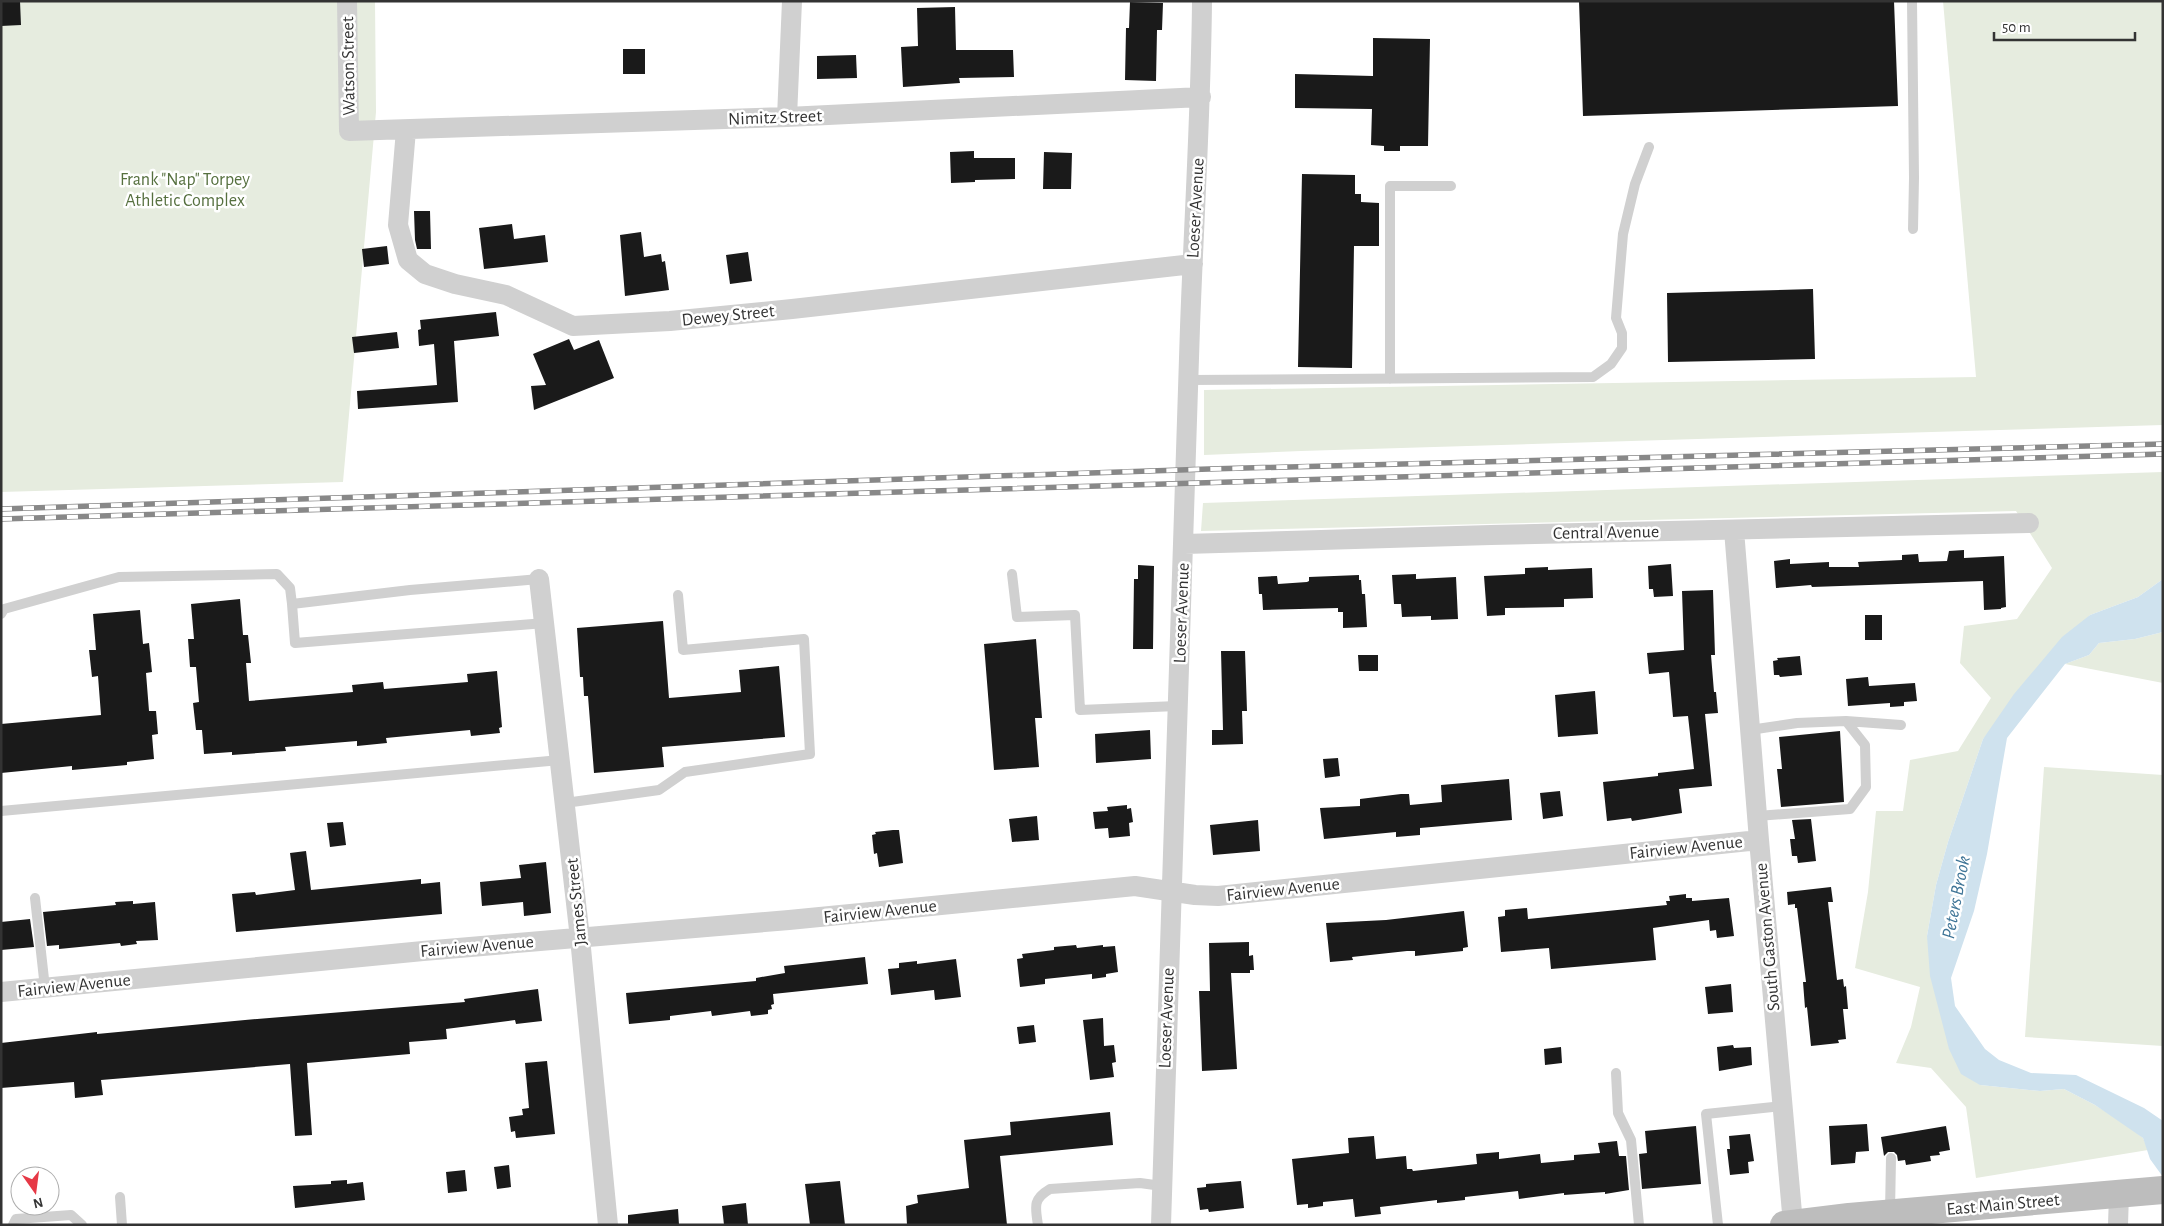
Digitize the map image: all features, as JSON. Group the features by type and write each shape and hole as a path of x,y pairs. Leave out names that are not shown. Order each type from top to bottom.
{"street":[{"name":"Watson Street","path":"347,1 349,131"},
{"path":"787,117 792,1"},
{"name":"Loeser Avenue","path":"1161,1225 1170,891 1201,97 1202,1"},
{"name":"Nimitz Street","path":"349,131 787,117 1201,97"},
{"name":"Dewey Street","path":"406,130 398,225 408,260 425,274 455,284 506,295 573,326 670,321 792,309 1193,264"},
{"name":"Central Avenue","path":"1184,544 2028,523"},
{"name":"South Gaston Avenue","path":"1734,530 1782,1106 1789,1224"},
{"name":"James Street","path":"539,579 580,938 608,1225"},
{"name":"Fairview Avenue","path":"1,992 1135,886 1195,895 1218,896 1759,840"},
{"name":"East Main Street","path":"1789,1224 1849,1221 1890,1214 2163,1190"},
{"path":"2118,1225 2119,1194"}],"lane":[{"path":"1912,1 1913,229"},
{"path":"1189,380 1593,376 1611,364 1622,348 1622,333 1616,318 1622,234 1635,184 1649,147"},
{"path":"1390,379 1390,186 1451,186"},
{"path":"1,614 4,609 119,577 278,574 290,588 295,643 545,623"},
{"path":"1012,574 1017,617 1075,615 1080,710 1177,706"},
{"path":"292,604 410,590 539,579"},
{"path":"565,803 659,790 685,772 810,754 804,639 683,650 678,595"},
{"path":"1750,730 1846,720 1901,725"},
{"path":"1757,816 1850,809 1866,787 1865,745 1846,720"},
{"path":"1,811 560,760"},
{"path":"35,898 44,988"},
{"path":"1616,1073 1618,1113 1631,1140 1639,1225"},
{"path":"1718,1225 1706,1114 1782,1106"},
{"path":"1890,1214 1891,1158"},
{"path":"1038,1225 1035,1206 1040,1195 1050,1189 1140,1183 1162,1186"},
{"path":"120,1197 122,1225"},
{"path":"13,1225 16,1219 71,1215 82,1225"}],"green space":[{"name":"Frank \"Nap\" Torpey Athletic Complex","path":"1,1 375,1 376,112 343,482 1,492"},
{"path":"1943,1 2163,1 2163,425 1204,455 1204,390 1976,377"},
{"path":"2163,472 2163,579 2138,597 2090,615 1983,739 1948,842 1936,885 1927,936 1980,1085 2040,1091 2064,1089 2095,1105 2131,1128 2143,1138 2148,1150 1976,1178 1966,1107 1931,1068 1896,1063 1911,1027 1920,987 1855,968 1868,892 1876,811 1903,811 1910,760 1958,751 1991,698 1960,663 1964,626 2017,619 2052,568 2016,511 1201,531 1203,503"},
{"path":"2163,632 2163,683 2065,664 2089,655 2099,643 2135,639"},
{"path":"2044,767 2163,775 2163,1046 2025,1037"}],"water":[{"name":"Peters Brook","path":"2163,579 2163,632 2135,639 2099,643 2089,655 2065,664 2007,738 1987,854 1974,911 1951,978 1955,1006 1985,1049 1999,1060 2031,1073 2076,1075 2144,1108 2163,1121 2163,1177 2150,1159 2143,1138 2095,1105 2064,1089 2040,1091 1980,1085 1961,1074 1949,1049 1930,976 1927,936 1936,885 1948,842 1983,739 2014,694 2062,637 2090,615 2138,597"}],"building":[{"path":"1,1 20,1 21,25 1,26"},
{"path":"1579,1 1894,1 1898,106 1583,116"},
{"path":"1130,2 1163,3 1162,30 1157,30 1156,81 1125,80 1126,28 1129,28"},
{"path":"955,7 956,50 1013,50 1014,77 959,78 960,83 903,87 901,47 918,46 917,8"},
{"path":"1373,38 1430,39 1428,146 1400,146 1400,151 1384,151 1384,146 1371,145 1372,109 1295,108 1295,74 1373,76"},
{"path":"623,49 645,49 645,74 623,74"},
{"path":"856,55 857,78 817,79 817,56"},
{"path":"974,151 974,158 1015,158 1015,179 951,183 950,152"},
{"path":"1044,152 1072,153 1071,189 1043,189"},
{"path":"1302,174 1355,175 1355,194 1361,194 1361,202 1379,203 1379,246 1354,246 1352,368 1298,367"},
{"path":"414,211 430,211 431,249 417,249"},
{"path":"512,224 514,239 545,235 548,262 484,269 479,228"},
{"path":"641,232 644,257 661,254 662,262 665,261 669,290 625,296 620,235"},
{"path":"387,246 389,264 364,267 362,249"},
{"path":"748,252 752,281 730,284 726,255"},
{"path":"1813,289 1815,359 1668,362 1667,293"},
{"path":"496,312 499,336 454,341 458,402 358,409 357,391 437,385 434,344 419,346 418,330 421,329 420,320"},
{"path":"397,332 399,348 354,353 352,337"},
{"path":"569,339 574,350 599,340 614,378 534,410 531,386 546,385 533,354"},
{"path":"1964,550 1964,558 2004,556 2006,607 1984,610 1983,581 1812,587 1811,585 1776,588 1774,561 1790,559 1790,564 1829,562 1829,567 1859,567 1858,562 1902,560 1902,555 1918,554 1919,562 1947,561 1949,551"},
{"path":"1671,564 1673,596 1654,597 1653,589 1649,589 1648,566"},
{"path":"1138,565 1154,566 1153,649 1133,649 1134,579 1138,579"},
{"path":"1548,567 1548,570 1592,568 1593,598 1564,599 1564,607 1505,608 1505,615 1487,616 1484,576 1525,574 1525,568"},
{"path":"1416,574 1416,579 1456,577 1458,619 1431,620 1431,616 1402,617 1401,604 1394,604 1392,575"},
{"path":"1359,575 1362,594 1365,594 1367,627 1343,628 1343,612 1338,612 1338,608 1263,610 1262,594 1259,594 1258,577 1277,576 1278,584 1307,582 1309,577"},
{"path":"1713,590 1715,655 1711,655 1718,713 1705,714 1712,786 1679,789 1682,813 1632,821 1631,818 1607,821 1603,782 1658,776 1658,773 1694,769 1688,716 1673,717 1669,672 1649,674 1647,653 1684,650 1682,591"},
{"path":"240,599 243,635 248,635 251,663 246,663 249,701 353,692 352,685 383,682 384,689 468,682 467,674 497,671 502,727 499,728 500,733 471,736 470,730 386,738 387,743 357,746 357,741 285,747 286,751 232,755 232,752 204,754 202,730 196,730 193,703 199,702 196,667 190,667 188,639 194,639 191,604"},
{"path":"140,610 143,644 149,643 152,672 146,673 149,711 156,711 158,734 152,735 154,759 127,762 127,765 72,770 72,766 1,773 1,724 101,715 98,676 92,677 89,650 96,650 93,614"},
{"path":"1865,615 1882,615 1882,640 1865,640"},
{"path":"663,621 669,698 741,692 739,670 779,666 785,737 662,747 664,767 594,773 588,696 584,696 583,677 580,677 577,628"},
{"path":"1036,639 1042,718 1035,718 1039,767 994,770 984,644"},
{"path":"1221,651 1245,651 1247,711 1242,711 1243,744 1212,745 1212,730 1223,730"},
{"path":"1358,655 1378,655 1378,671 1359,671"},
{"path":"1800,656 1802,675 1780,677 1779,675 1774,675 1773,661 1778,660 1777,658"},
{"path":"1868,677 1869,686 1915,683 1917,701 1904,702 1904,706 1890,707 1890,703 1848,706 1846,679"},
{"path":"1595,691 1598,734 1558,737 1555,695"},
{"path":"1150,730 1151,759 1096,763 1095,734"},
{"path":"1840,731 1844,802 1781,807 1777,769 1782,769 1779,737"},
{"path":"1338,758 1340,776 1325,778 1323,759"},
{"path":"1509,779 1512,820 1420,828 1420,835 1396,837 1396,832 1324,839 1320,808 1360,806 1360,799 1401,794 1409,794 1410,805 1442,802 1441,785"},
{"path":"1560,791 1563,816 1543,819 1540,793"},
{"path":"1127,805 1127,809 1131,808 1133,822 1129,823 1130,836 1109,838 1108,828 1095,829 1093,812 1108,811 1107,807"},
{"path":"1037,816 1039,840 1012,842 1009,819"},
{"path":"1811,819 1816,861 1798,863 1797,856 1792,856 1790,839 1795,839 1792,820"},
{"path":"1258,820 1260,851 1213,855 1210,825"},
{"path":"343,822 346,845 330,847 327,823"},
{"path":"899,830 903,863 879,867 877,853 874,854 872,835 876,834 875,832"},
{"path":"306,851 311,890 421,879 421,884 440,882 442,914 236,932 232,894 255,892 256,895 295,890 290,853"},
{"path":"546,862 551,913 524,916 523,902 482,906 480,882 521,878 519,865"},
{"path":"1831,887 1833,902 1828,902 1837,980 1843,979 1844,987 1846,986 1848,1009 1843,1009 1846,1039 1838,1040 1839,1043 1811,1046 1807,1007 1805,1008 1803,982 1806,982 1797,908 1795,908 1795,904 1788,905 1787,892"},
{"path":"1686,894 1686,898 1692,898 1692,901 1729,898 1734,936 1717,938 1716,930 1710,931 1709,920 1653,928 1656,960 1551,969 1549,948 1501,952 1498,917 1505,916 1505,910 1527,908 1528,919 1667,905 1666,901 1670,901 1669,896"},
{"path":"133,901 133,904 155,902 158,940 136,941 137,944 121,946 120,943 59,949 59,945 47,946 43,912 116,905 115,902"},
{"path":"1464,911 1468,947 1463,948 1463,951 1415,956 1415,951 1407,951 1352,957 1353,960 1330,962 1326,923 1386,920"},
{"path":"30,919 34,947 1,950 1,922"},
{"path":"1249,942 1249,956 1253,955 1254,970 1250,970 1250,973 1231,973 1237,1069 1202,1071 1199,991 1210,991 1209,943"},
{"path":"1076,945 1077,948 1103,945 1103,947 1115,946 1118,972 1106,974 1106,977 1092,979 1092,974 1045,979 1045,984 1020,987 1017,959 1023,958 1022,954 1054,950 1054,947"},
{"path":"865,957 868,984 773,994 774,1004 771,1005 772,1009 768,1010 768,1014 751,1016 750,1011 712,1016 711,1011 670,1016 670,1020 629,1024 626,993 756,981 756,978 785,973 784,966"},
{"path":"956,959 961,997 935,1000 934,990 891,995 888,969 899,968 899,963 917,961 917,964"},
{"path":"1731,984 1733,1012 1708,1014 1705,987"},
{"path":"538,989 542,1021 516,1024 515,1020 446,1029 447,1039 409,1042 410,1054 307,1063 312,1135 295,1136 290,1064 101,1080 103,1095 75,1098 74,1082 1,1088 1,1043 97,1032 97,1034 465,1002 464,999"},
{"path":"1103,1018 1104,1046 1114,1045 1116,1062 1112,1063 1114,1077 1090,1080 1083,1020"},
{"path":"1034,1025 1036,1042 1019,1044 1017,1027"},
{"path":"1733,1045 1734,1048 1751,1047 1752,1065 1719,1071 1717,1047"},
{"path":"1561,1047 1562,1063 1545,1065 1544,1049"},
{"path":"547,1061 555,1134 516,1138 515,1131 511,1132 509,1117 523,1115 522,1109 529,1108 525,1063"},
{"path":"1110,1112 1113,1145 1000,1156 1007,1225 907,1225 906,1206 918,1203 917,1195 969,1188 964,1140 1011,1135 1010,1122"},
{"path":"1867,1124 1869,1151 1856,1152 1855,1163 1831,1165 1829,1126"},
{"path":"1696,1126 1701,1184 1642,1189 1639,1154 1647,1153 1645,1131"},
{"path":"1946,1126 1950,1150 1939,1152 1940,1155 1930,1156 1931,1161 1906,1165 1905,1160 1898,1161 1897,1155 1894,1152 1888,1152 1884,1156 1881,1137"},
{"path":"1750,1134 1754,1161 1748,1162 1749,1173 1730,1175 1727,1149 1730,1149 1729,1136"},
{"path":"1374,1136 1376,1159 1406,1156 1407,1169 1412,1169 1413,1171 1477,1164 1476,1154 1499,1152 1499,1159 1540,1154 1541,1163 1574,1160 1574,1155 1600,1153 1598,1143 1617,1141 1619,1156 1626,1156 1629,1190 1605,1194 1605,1192 1564,1195 1564,1193 1519,1199 1518,1191 1465,1197 1465,1200 1437,1203 1437,1200 1380,1207 1381,1214 1355,1217 1353,1199 1323,1202 1323,1206 1308,1208 1308,1204 1297,1205 1292,1159 1349,1153 1348,1138"},
{"path":"509,1165 511,1187 497,1189 494,1167"},
{"path":"465,1170 467,1191 448,1193 446,1172"},
{"path":"347,1180 347,1184 363,1182 365,1200 295,1208 293,1186 331,1184 331,1181"},
{"path":"840,1181 845,1225 810,1225 805,1184"},
{"path":"1241,1181 1244,1208 1209,1212 1208,1209 1200,1210 1197,1188 1206,1187 1206,1184"},
{"path":"746,1203 748,1225 724,1225 722,1206"},
{"path":"678,1209 679,1225 628,1225 628,1215"}],"railway":[{"path":"1,509 1209,469 2163,444"},
{"path":"1,519 2163,454"}]}
